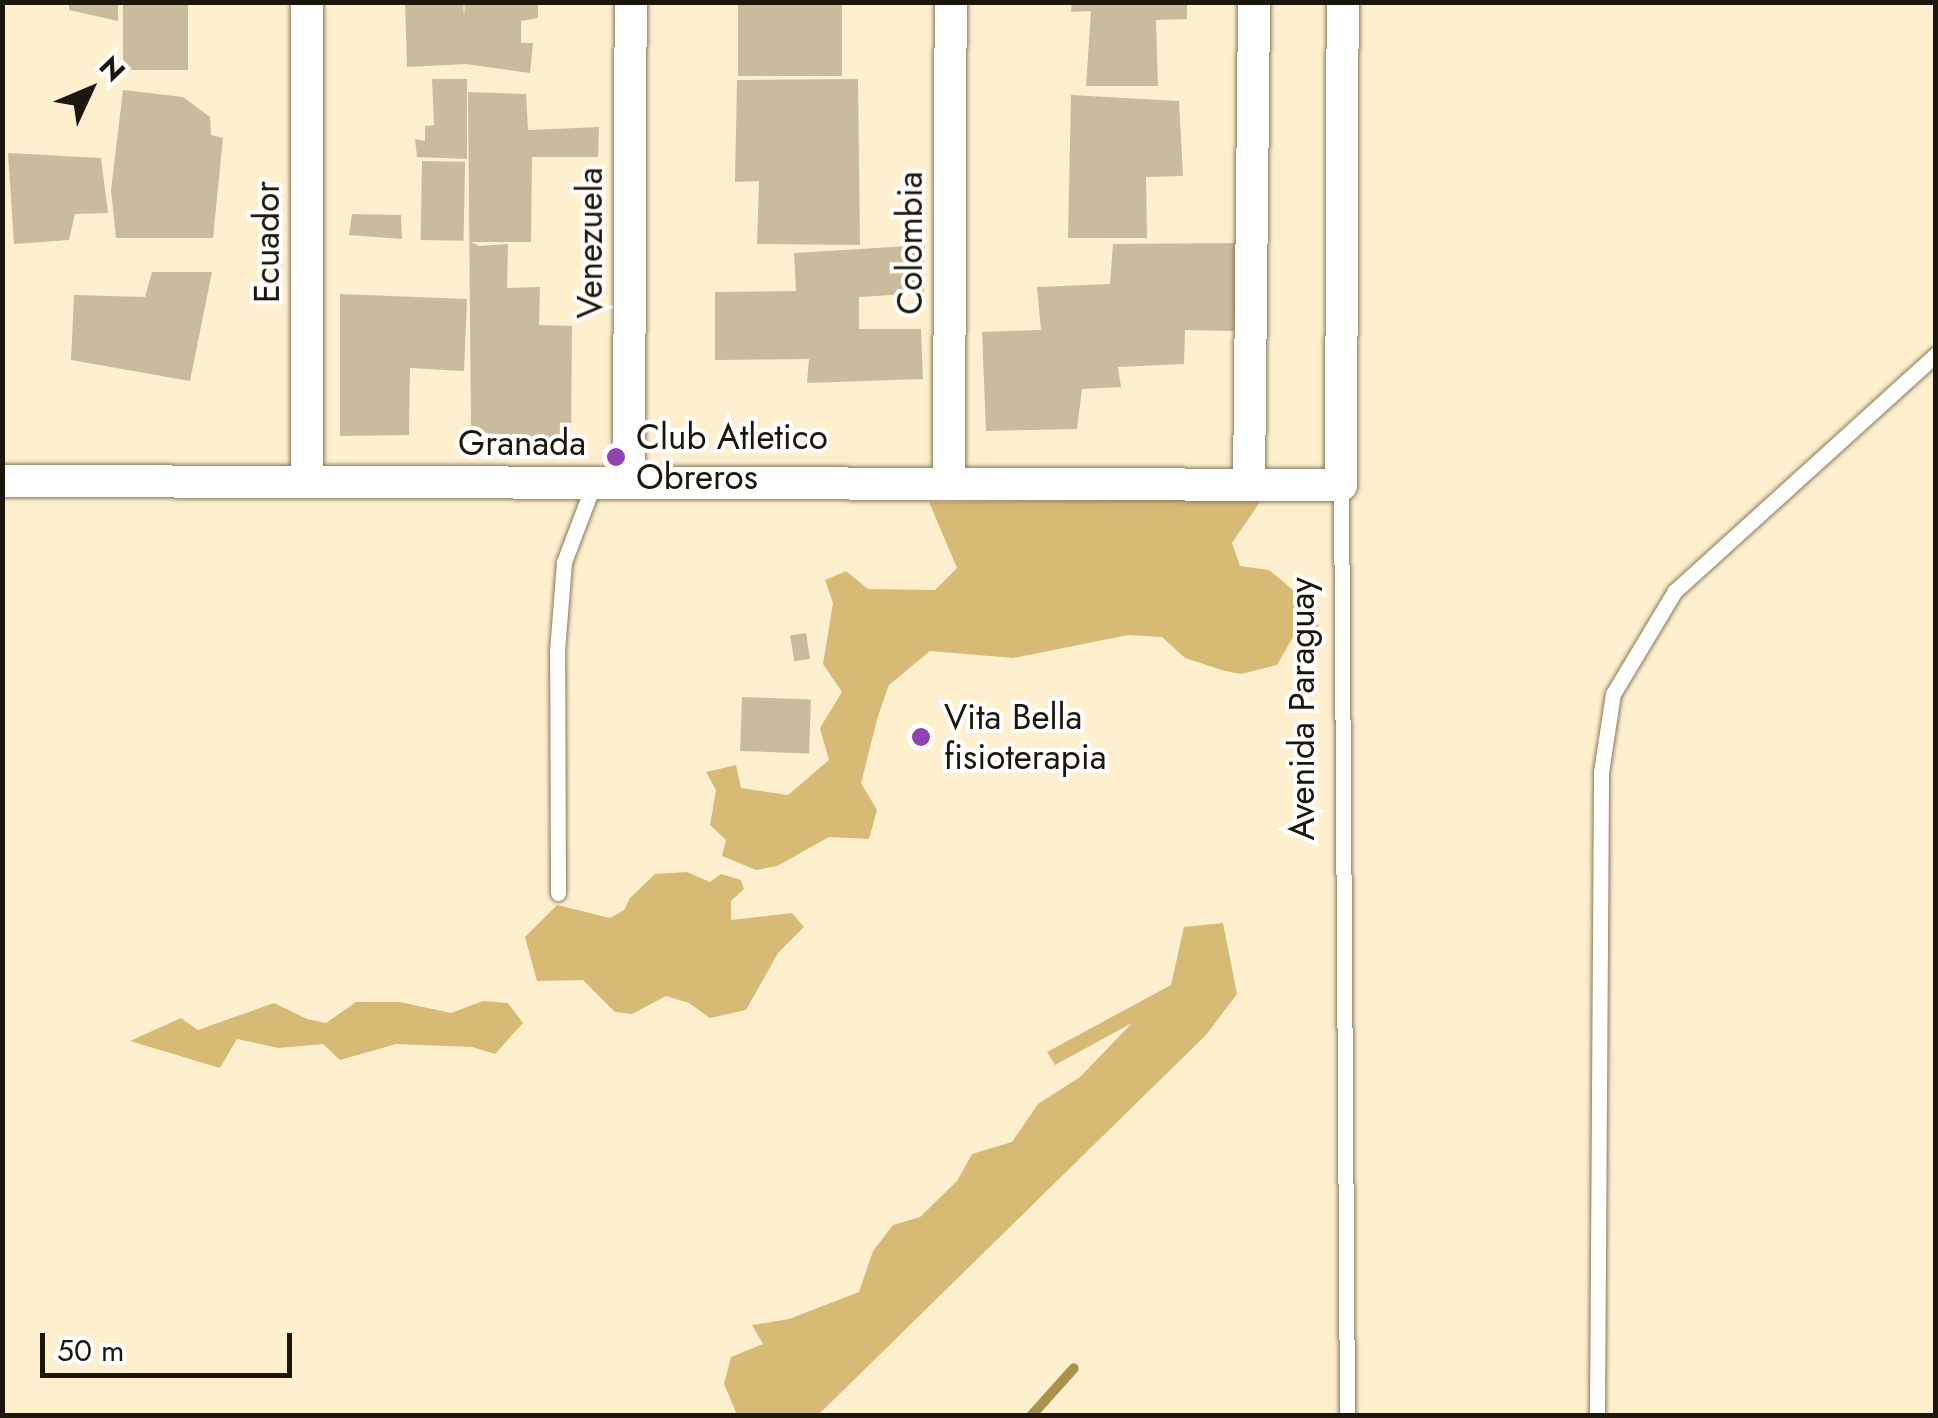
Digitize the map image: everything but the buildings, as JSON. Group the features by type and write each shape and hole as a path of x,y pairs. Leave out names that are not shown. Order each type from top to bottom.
{"street":[{"name":"Ecuador","path":"307,2 307,482"},
{"name":"Venezuela","path":"629,483 632,2"},
{"name":"Colombia","path":"949,484 951,2"},
{"path":"1249,484 1254,2"},
{"name":"Avenida Paraguay","path":"1341,485 1343,2"},
{"name":"Granada","path":"2,481 1341,485"}],"lane":[{"path":"1597,1416 1601,772 1613,694 1676,590 1936,354"},
{"path":"558,892 557,651 564,562 594,483"},
{"name":"Avenida Paraguay","path":"1341,485 1347,1416"}],"shaded area":[{"path":"1262,499 1232,543 1240,566 1269,570 1305,600 1320,630 1300,625 1277,665 1241,674 1225,671 1185,658 1162,637 1128,635 1013,658 930,651 889,685 878,716 861,783 877,810 869,839 829,837 777,866 756,870 722,856 726,840 710,825 716,790 706,772 736,765 741,788 788,795 829,760 820,728 842,692 823,664 833,603 825,580 846,571 868,589 935,590 957,568 929,502"},
{"path":"687,872 710,882 721,874 741,880 744,889 731,901 731,920 792,913 804,927 778,953 746,1010 710,1018 689,1003 666,996 632,1014 615,1012 583,980 537,981 525,937 557,905 610,918 624,910 630,898 655,874"},
{"path":"1223,923 1237,994 1206,1035 818,1415 737,1415 724,1384 731,1357 763,1344 752,1325 789,1319 859,1292 873,1251 893,1225 920,1217 957,1181 972,1154 1012,1142 1038,1104 1080,1077 1132,1023 1055,1065 1047,1052 1171,985 1184,927"},
{"path":"483,1001 508,1003 523,1023 495,1054 472,1047 396,1044 340,1060 323,1044 279,1048 237,1039 220,1068 130,1041 181,1018 198,1030 274,1003 307,1019 326,1023 356,1002 400,1002 451,1013"}],"waterway":[{"path":"1031,1416 1074,1368"}],"place":[{"name":"Club Atletico Obreros","path":"616,457"},
{"name":"Vita Bella fisioterapia","path":"921,737"}]}
